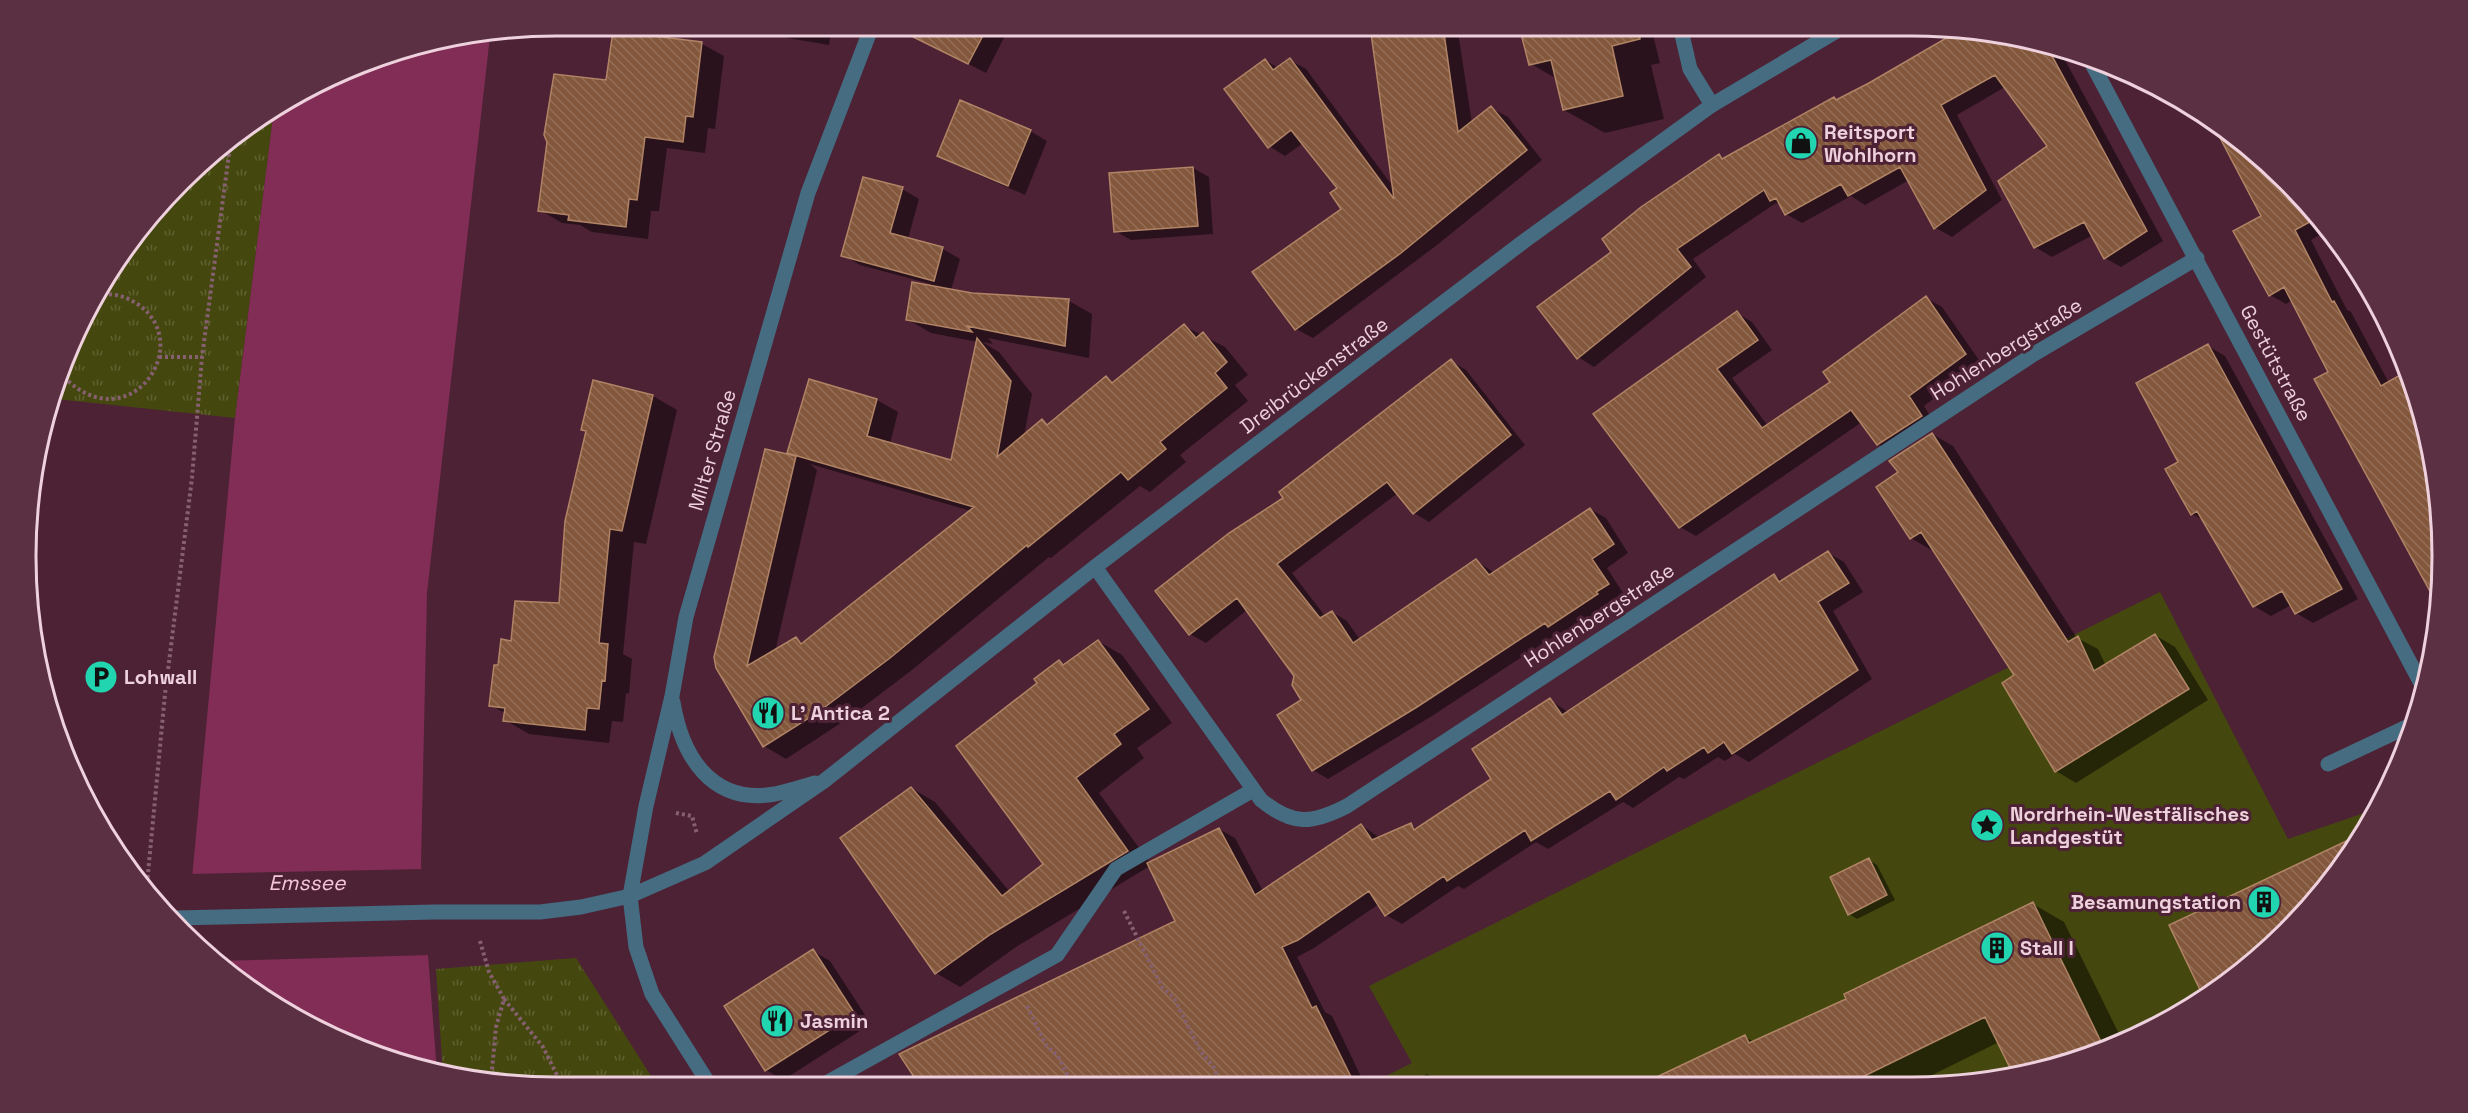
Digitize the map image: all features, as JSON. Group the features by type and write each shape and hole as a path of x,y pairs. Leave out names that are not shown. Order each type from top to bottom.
{"street":[{"name":"Milter Straße","path":"705,1077 652,994 636,947 630,896 646,806 672,696 686,617 808,193 868,36"},
{"path":"1682,36 1690,69 1712,105"},
{"name":"Dreibrückenstraße","path":"182,918 540,912 581,907 630,896 705,863 824,781 1095,567 1514,249 1712,105 1828,36"},
{"name":"Gestütstraße","path":"2096,70 2417,677"},
{"name":"Hohlenbergstraße","path":"1095,567 1261,800 1275,812 1294,819 1309,821 1327,816 1347,806 2034,354 2197,258"},
{"name":"Dreibrückenstraße","path":"672,696 677,728 687,750 703,775 726,789 750,795 774,794 824,781"},
{"path":"2328,764 2402,729"},
{"path":"837,1077 1057,955 1116,869 1253,790"}],"path":[{"path":"148,878 157,803 165,694 192,478 202,357 229,152"},
{"path":"67,380 76,389 91,397 109,400 126,396 142,387 153,374 159,357 160,340 155,324 145,310 131,299 114,294 107,295"},
{"path":"159,357 202,357"},
{"path":"646,806 692,816 705,863"},
{"path":"1101,892 1123,909 1162,987 1174,998 1201,1052 1213,1066 1218,1077"},
{"path":"471,912 489,972 504,999 543,1047 558,1077"},
{"path":"1014,978 1046,1046 1058,1056 1068,1077"},
{"path":"492,1073 496,1028 504,999"}],"green space":[{"path":"273,121 235,418 61,400 90,326 124,267 144,240 188,188 213,165"},
{"name":"Nordrhein-Westfälisches Landgestüt","path":"2160,592 2288,839 2364,813 2324,873 2280,925 2255,948 2201,989 2142,1023 2111,1037 2046,1059 1979,1073 1912,1077 1384,1077 1412,1063 1369,986"},
{"path":"576,958 652,1077 522,1076 489,1073 442,1064 436,969"}],"water":[{"name":"Emssee","path":"490,40 427,593 421,864 436,1062 357,1037 296,1007 240,969 188,925 235,418 273,121 326,90 389,64 455,46"}],"pier":[{"path":"424,869 431,955 229,961 185,921 189,874"}],"building":[{"path":"612,36 653,36 702,42 693,117 686,116 683,142 645,137 637,200 629,199 626,227 568,220 569,215 538,211 547,142 544,135 554,74 606,80"},
{"path":"911,36 983,36 968,64"},
{"path":"1371,36 1444,36 1458,132 1491,106 1527,150 1401,253 1295,330 1252,272 1341,209 1330,193 1337,188 1291,130 1268,148 1224,89 1265,59 1273,70 1290,58 1394,199"},
{"path":"1522,36 1640,36 1640,39 1612,46 1623,96 1563,110 1551,60 1529,65"},
{"path":"1948,37 2013,46 2052,56 2147,231 2104,259 2084,222 2034,248 1998,181 2047,146 1995,75 1941,105 1986,190 1934,229 1900,167 1848,196 1841,184 1785,215 1776,198 1770,201 1764,190 1677,249 1691,267 1577,359 1537,307 1611,252 1602,239 1641,207 1719,154 1722,159 1834,97 1836,100"},
{"path":"960,100 1031,130 1008,186 937,156"},
{"path":"2220,138 2280,188 2310,222 2295,230 2332,302 2334,301 2381,386 2399,376 2414,422 2428,489 2432,556 2431,593 2314,379 2328,372 2284,287 2269,296 2233,231 2261,216"},
{"path":"1193,167 1198,226 1114,232 1109,173"},
{"path":"863,177 903,187 890,233 943,247 934,281 841,256"},
{"path":"912,282 972,293 1069,299 1065,346 967,326 972,332 906,320"},
{"path":"1926,296 1966,354 1909,396 1922,416 1877,445 1851,410 1679,528 1593,414 1737,311 1758,340 1717,369 1762,428 1830,382 1823,372"},
{"path":"1184,324 1196,338 1203,332 1227,362 1215,373 1227,388 1160,442 1166,449 1128,480 1121,472 1028,547 1027,545 890,658 817,713 763,747 716,668 714,657 765,449 796,456 747,666 796,637 801,644 974,507 787,453 809,379 877,399 867,436 951,460 977,338 1011,381 997,457 1042,419 1047,425 1106,376 1112,383"},
{"path":"2208,344 2342,589 2295,614 2282,591 2253,607 2197,511 2191,515 2165,469 2178,462 2136,383"},
{"path":"1451,359 1511,435 1413,514 1387,482 1277,564 1320,618 1332,611 1353,643 1476,559 1489,575 1590,508 1614,544 1592,559 1609,584 1596,592 1598,594 1548,627 1545,623 1417,707 1312,771 1277,715 1301,700 1292,685 1294,676 1237,598 1189,635 1155,591 1229,533 1283,498 1279,492"},
{"path":"593,380 653,395 622,531 610,529 599,643 608,644 605,681 602,680 599,709 587,708 585,730 503,721 505,708 489,706 494,665 498,665 501,639 511,641 515,601 559,603 565,521 586,431 581,430"},
{"path":"1932,433 2068,642 2078,636 2094,671 2155,634 2189,689 2055,772 2002,683 2014,675 1921,532 1910,539 1876,487 1898,472 1889,461"},
{"path":"1828,551 1849,583 1818,602 1858,670 1732,754 1724,742 1708,753 1704,747 1667,771 1664,767 1616,800 1610,791 1531,841 1525,830 1447,881 1444,876 1385,916 1369,891 1298,940 1282,947 1312,1008 1316,1006 1351,1077 914,1077 899,1054 1175,921 1147,863 1219,828 1255,895 1361,824 1372,840 1411,823 1414,830 1491,779 1472,749 1550,698 1562,715 1774,574 1779,582"},
{"path":"1098,640 1149,709 1114,734 1121,744 1076,778 1128,851 991,934 935,974 840,838 911,787 1002,896 1043,864 956,746 1037,683 1034,679 1059,660 1063,665"},
{"name":"Besamungstation","path":"2347,840 2303,900 2280,925 2255,948 2200,990 2169,925"},
{"path":"1869,858 1887,895 1848,915 1830,877"},
{"name":"Stall I","path":"2033,902 2101,1041 2046,1059 2010,1068 1985,1017 1862,1077 1657,1077 1745,1035 1749,1043 1846,999 1844,994"},
{"path":"813,949 855,1014 765,1071 724,1006"}],"place":[{"name":"Reitsport Wohlhorn","path":"1801,143"},
{"name":"Lohwall","path":"101,677"},
{"name":"L' Antica 2","path":"768,713"},
{"name":"Nordrhein-Westfälisches Landgestüt","path":"1987,825"},
{"name":"Besamungstation","path":"2264,902"},
{"name":"Stall I","path":"1997,948"},
{"name":"Jasmin","path":"777,1021"}]}
